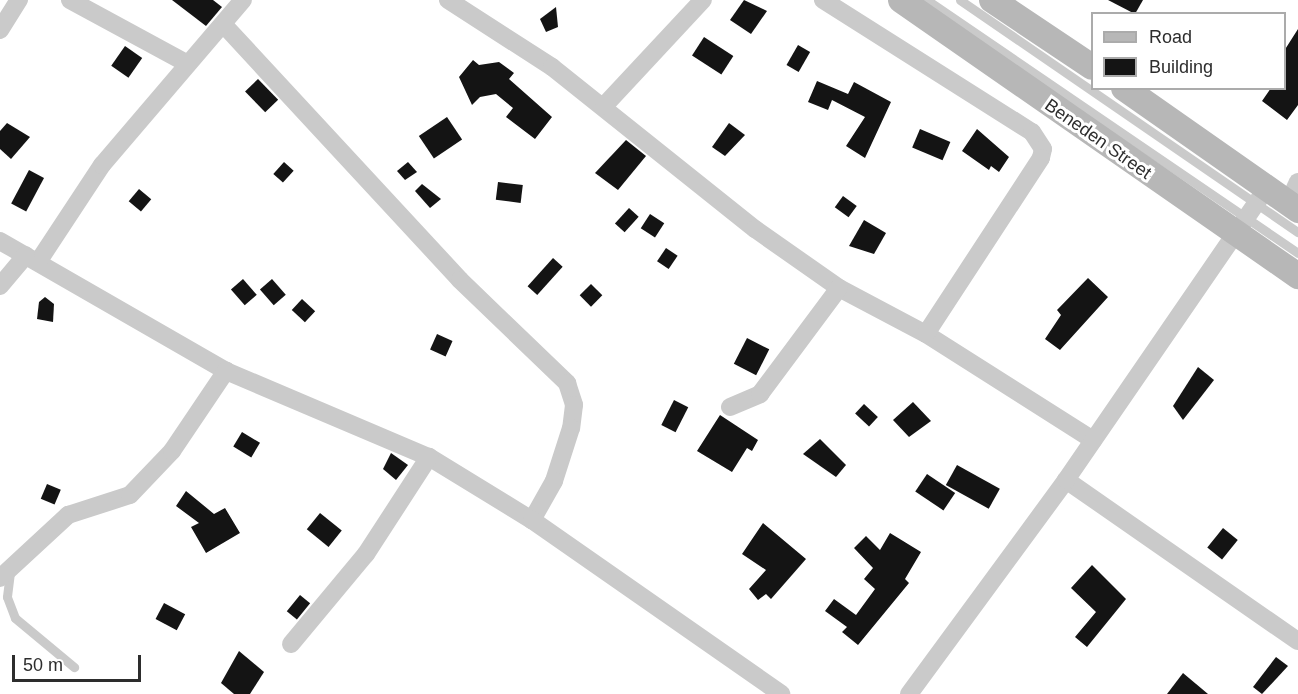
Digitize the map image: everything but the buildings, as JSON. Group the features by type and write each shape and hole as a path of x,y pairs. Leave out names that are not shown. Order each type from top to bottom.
{"main road":[{"name":"Beneden Street","path":"901,0 1252,212 1295,199"},
{"path":"992,0 1091,65"},
{"name":"Beneden Street","path":"1126,90 1252,212 1298,276"}],"street":[{"path":"0,30 18,0"},
{"path":"70,0 188,64"},
{"path":"0,286 32,258 102,165 243,0"},
{"path":"448,0 604,106 755,229 839,288 926,334 1093,440"},
{"path":"604,106 703,0"},
{"path":"823,0 1032,132 1043,149 1035,168 926,334"},
{"path":"224,25 460,280 567,383 574,405 571,428 554,481 532,520"},
{"path":"909,694 1066,480 1252,212"},
{"path":"0,241 226,371 429,457 532,520 781,694"},
{"path":"730,407 760,394 839,288"},
{"path":"5,574 68,515 130,495 172,451 226,371"},
{"path":"291,644 366,554 429,457"},
{"path":"1066,480 1298,641"}],"lane":[{"path":"927,0 1252,212 1298,232"},
{"path":"960,0 1252,212 1298,253"},
{"path":"5,574 7,597 15,618 74,666"}]}
